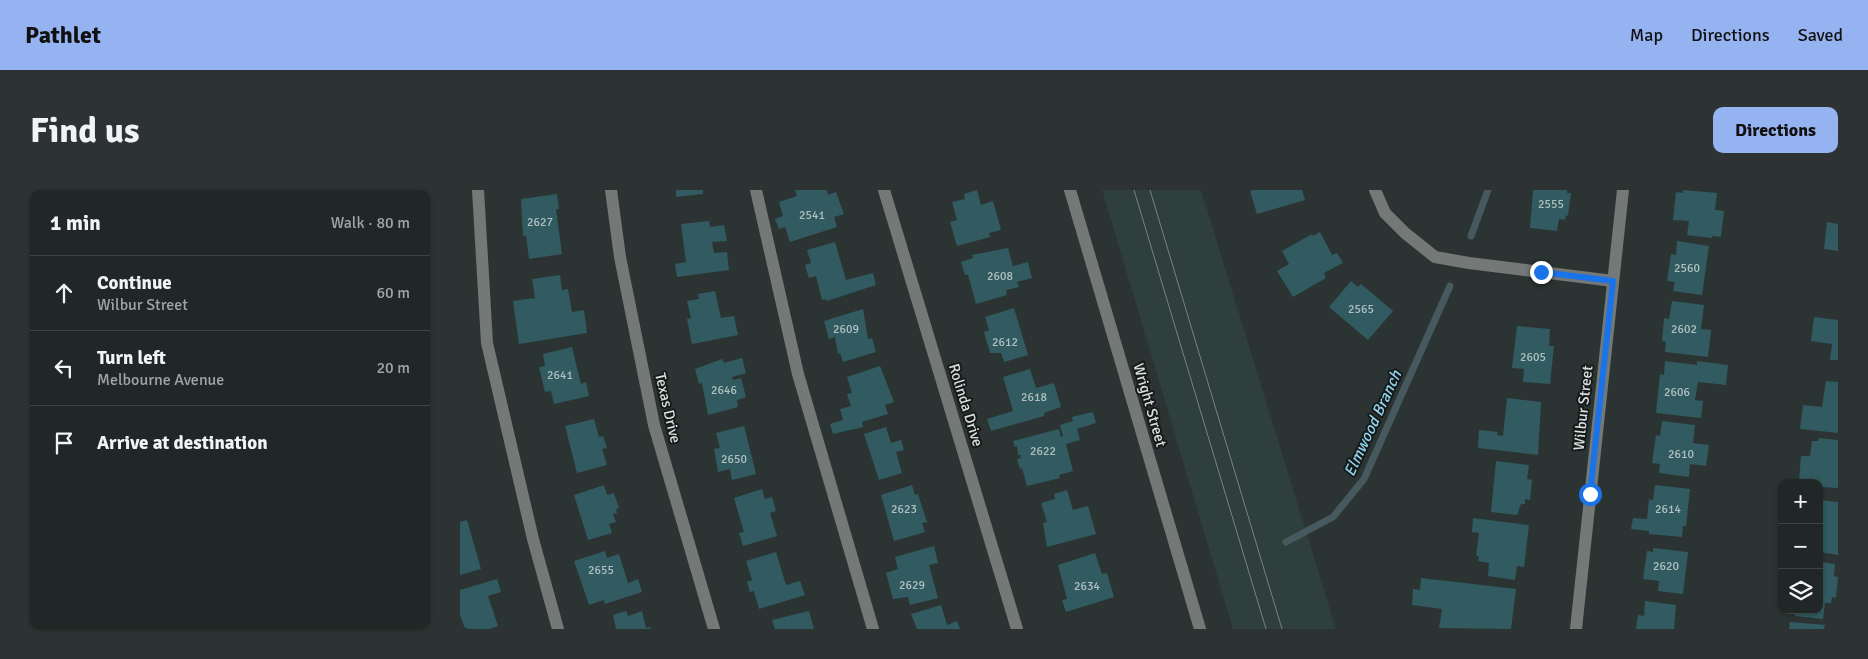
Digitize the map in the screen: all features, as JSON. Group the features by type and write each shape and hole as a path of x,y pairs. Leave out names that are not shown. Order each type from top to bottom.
{"street":[{"path":"478,190 487,343 533,539 558,629"},
{"name":"Texas Drive","path":"611,190 620,257 654,425 714,629"},
{"path":"756,190 798,374 873,629"},
{"name":"Rolinda Drive","path":"884,190 1017,629"},
{"name":"Wright Street","path":"1070,190 1200,629"},
{"path":"1376,190 1385,213 1405,233 1435,257 1613,281"},
{"name":"Wilbur Street","path":"1576,629 1623,190"}],"shaded area":[{"path":"1102,190 1201,190 1336,629 1233,629"}],"building":[{"path":"676,190 703,190 703,194 676,197"},
{"path":"795,190 827,190 828,195 836,192 844,214 834,217 837,227 790,242 785,227 779,229 775,219 783,216 779,202 797,196"},
{"path":"977,190 981,205 993,201 1001,230 989,233 990,237 957,246 950,222 957,220 952,202 965,199 964,194"},
{"path":"1302,190 1305,200 1257,214 1250,191"},
{"path":"1533,190 1567,190 1567,193 1571,193 1568,216 1566,215 1565,220 1559,219 1557,231 1530,228"},
{"path":"1683,190 1717,193 1715,210 1724,211 1721,237 1712,236 1712,238 1687,235 1689,221 1673,220 1676,192 1683,193"},
{"path":"557,194 559,209 556,209 562,254 529,259 526,236 523,236 521,199"},
{"path":"709,221 710,227 724,225 727,241 712,242 714,253 727,252 729,270 677,277 675,264 686,262 681,224"},
{"path":"1827,222 1838,224 1838,251 1824,249"},
{"path":"1320,232 1332,255 1337,253 1343,263 1324,273 1326,278 1293,297 1277,271 1289,264 1282,251 1312,234 1313,236"},
{"path":"1677,241 1709,246 1702,295 1673,291 1675,282 1667,281 1671,254 1676,255"},
{"path":"835,242 846,280 873,273 876,285 827,301 826,299 822,300 816,276 809,278 805,265 811,263 807,250"},
{"path":"1008,248 1013,266 1028,262 1032,278 1017,282 1019,287 1006,290 1007,295 976,304 968,275 965,275 961,262 973,258 972,255"},
{"path":"560,275 562,290 568,289 572,312 584,310 587,333 519,344 513,301 535,298 532,279"},
{"path":"1351,281 1358,287 1361,284 1393,311 1368,340 1329,307"},
{"path":"715,291 721,318 734,316 738,335 692,344 687,319 691,318 687,301 699,299 698,294"},
{"path":"1672,301 1704,305 1701,329 1711,330 1708,357 1665,352 1666,342 1662,341 1664,318 1669,319"},
{"path":"1014,308 1028,355 1004,362 1001,353 990,353 984,332 989,330 985,317"},
{"path":"863,309 868,339 872,338 876,352 843,362 840,353 838,354 835,337 829,339 824,321"},
{"path":"1814,317 1838,320 1838,360 1830,360 1832,344 1811,341"},
{"path":"1517,326 1550,329 1549,346 1554,346 1550,384 1523,382 1524,369 1512,368"},
{"path":"572,347 581,384 586,382 589,396 554,404 551,391 545,392 539,367 545,366 543,354"},
{"path":"742,358 746,373 732,377 733,380 741,378 746,397 737,400 738,407 708,415 702,383 699,384 695,369 722,359 724,363"},
{"path":"1665,361 1697,365 1697,361 1728,365 1726,385 1698,382 1695,400 1703,401 1701,418 1656,413 1660,374 1664,375"},
{"path":"880,366 894,402 885,405 888,414 862,422 863,427 833,434 830,424 843,420 840,409 851,406 847,394 852,393 847,377"},
{"path":"1030,369 1036,388 1054,383 1061,407 1044,413 1044,416 991,431 987,419 1013,411 1003,377"},
{"path":"1826,381 1838,382 1838,433 1800,429 1803,405 1822,407"},
{"path":"1507,398 1541,402 1538,455 1478,448 1479,430 1498,432 1497,435 1503,436"},
{"path":"1093,412 1096,423 1077,429 1080,440 1066,444 1073,471 1059,475 1060,478 1027,486 1022,468 1020,469 1017,459 1021,458 1013,441 1059,429 1061,437 1063,436 1060,425 1073,421 1072,417"},
{"path":"594,419 599,437 603,436 607,448 602,449 607,465 577,473 565,426"},
{"path":"1662,421 1695,425 1693,443 1709,445 1706,466 1690,464 1689,477 1659,473 1660,464 1652,463 1656,435 1660,436"},
{"path":"744,426 756,474 732,480 730,469 718,472 714,449 720,448 716,433"},
{"path":"886,427 891,443 901,440 904,450 896,452 902,473 879,480 864,434"},
{"path":"1819,438 1838,440 1838,488 1823,487 1823,479 1799,479 1801,456 1810,456 1812,441 1818,441"},
{"path":"1496,461 1529,465 1527,479 1532,480 1530,500 1525,499 1525,504 1521,504 1517,515 1491,512"},
{"path":"604,485 607,495 614,493 619,508 616,509 617,513 613,514 616,522 609,524 612,533 588,540 574,495"},
{"path":"912,485 915,495 918,494 927,522 922,523 925,532 894,541 881,495"},
{"path":"1655,485 1690,489 1686,526 1683,526 1682,537 1649,534 1649,531 1631,529 1633,518 1647,519 1649,499 1653,500"},
{"path":"762,489 765,499 772,497 776,511 770,513 777,536 743,546 739,533 744,532 734,498"},
{"path":"1067,490 1073,510 1088,506 1096,534 1047,547 1043,523 1047,522 1041,503 1055,499 1054,494"},
{"path":"1823,500 1838,502 1838,555 1823,553"},
{"path":"1473,518 1529,525 1524,567 1517,566 1515,580 1488,576 1489,563 1478,561 1479,556 1476,556 1479,533 1472,532"},
{"path":"467,520 481,569 460,575 460,522"},
{"path":"934,546 938,563 929,565 938,598 910,605 908,597 893,599 886,573 898,569 895,557"},
{"path":"1653,548 1688,552 1683,594 1658,591 1659,581 1643,579 1647,551 1653,552"},
{"path":"605,551 607,558 619,554 628,583 638,579 642,592 605,604 604,600 589,605 574,561"},
{"path":"776,552 786,585 800,581 805,595 759,609 754,591 750,592 747,582 752,580 746,561"},
{"path":"1095,553 1102,574 1107,573 1114,597 1066,612 1062,600 1067,599 1058,565"},
{"path":"1823,562 1835,564 1834,576 1838,577 1836,598 1832,597 1831,603 1825,603 1823,619 1795,616 1795,614 1823,614"},
{"path":"1421,578 1516,589 1511,629 1439,628 1442,609 1412,605 1413,589 1420,590"},
{"path":"497,579 501,592 488,596 498,626 490,629 465,629 460,615 460,590"},
{"path":"1645,601 1676,605 1674,629 1636,629 1638,615 1644,616"},
{"path":"941,605 947,625 957,621 960,629 917,629 911,614"},
{"path":"626,611 628,616 642,611 646,628 650,627 651,629 616,629 613,615"},
{"path":"809,611 814,629 775,629 772,620"},
{"path":"1790,622 1825,625 1824,629 1789,629"}],"waterway":[{"name":"Elmwood Branch","path":"1471,236 1488,190"},
{"name":"Elmwood Branch","path":"1286,542 1333,517 1364,479 1450,286"}],"tram line":[{"path":"1134,190 1266,629"},
{"path":"1150,190 1282,629"}],"route":[{"path":"1541,272 1613,281 1590,494"}]}
